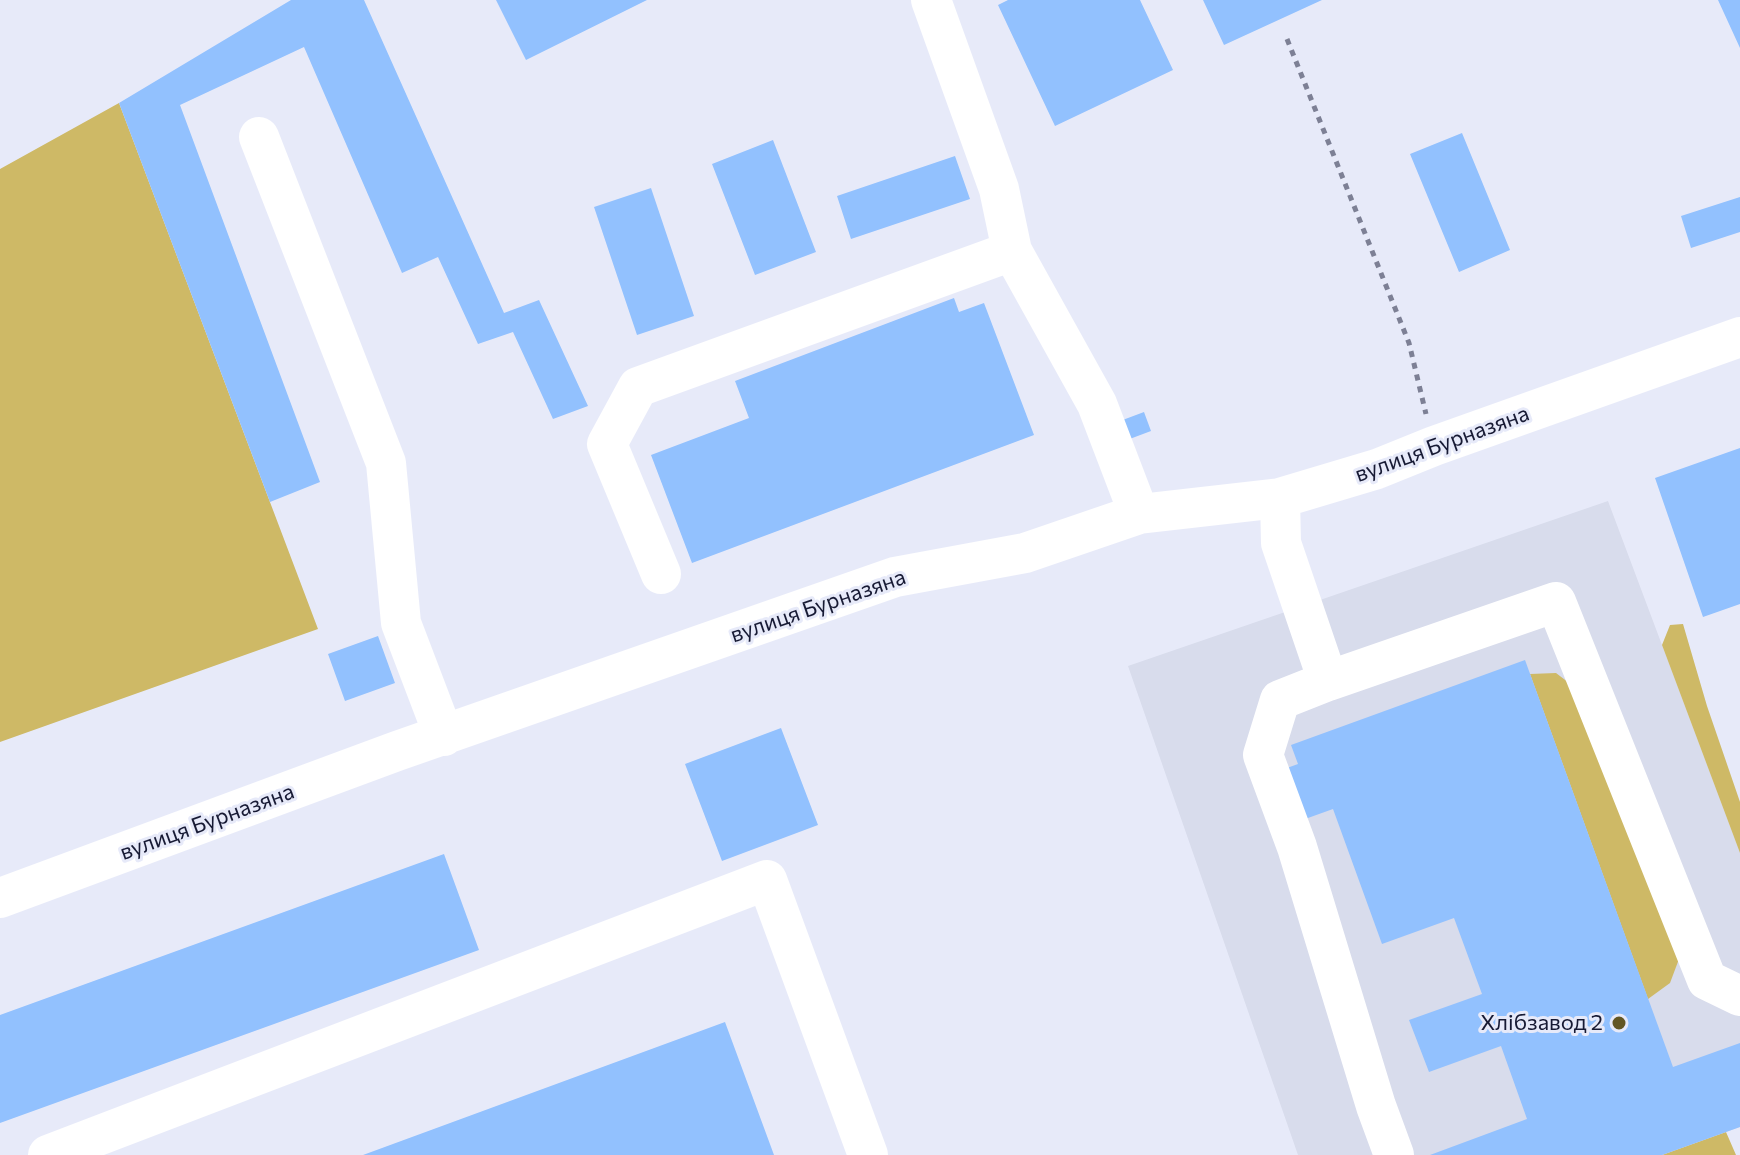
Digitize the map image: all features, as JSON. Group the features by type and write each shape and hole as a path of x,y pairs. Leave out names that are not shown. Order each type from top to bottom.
{"street":[{"path":"931,0 999,189 1012,251 1097,404 1139,514"},
{"path":"259,137 386,463 401,623 444,736"},
{"path":"661,574 607,444 638,387 1012,251"},
{"name":"вулиця Бурназяна","path":"0,898 397,751 895,577 1025,553 1139,514 1280,498 1377,469 1740,337"},
{"path":"1280,498 1281,543 1328,681"},
{"path":"1394,1155 1376,1106 1297,847 1263,755 1280,700 1556,602 1707,980 1740,996"},
{"path":"48,1155 767,880 868,1155"}],"path":[{"path":"1287,39 1409,343 1434,446"}],"shaded area":[{"path":"119,103 318,629 0,742 0,169"},
{"path":"1608,501 1740,853 1740,1127 1662,1155 1298,1155 1128,666"},
{"path":"1683,624 1740,802 1740,853 1662,645 1670,625"},
{"path":"1556,673 1573,686 1679,959 1670,983 1648,999 1530,674"},
{"path":"1726,1132 1736,1155 1662,1155"}],"building":[{"path":"291,0 364,0 504,313 539,300 588,406 553,419 513,332 478,344 438,257 402,273 304,47 180,105 320,482 270,502 119,103"},
{"path":"496,0 647,0 526,60"},
{"path":"1008,0 1140,0 1173,70 1055,126 998,5"},
{"path":"1203,0 1322,0 1224,45"},
{"path":"1718,0 1740,0 1740,48"},
{"path":"1462,133 1510,250 1459,272 1410,154"},
{"path":"773,140 816,252 755,275 712,164"},
{"path":"955,156 970,199 851,239 837,196"},
{"path":"651,188 694,316 637,335 594,207"},
{"path":"1740,197 1740,232 1691,248 1681,216"},
{"path":"954,298 959,312 984,303 1034,435 692,563 651,455 749,418 735,381"},
{"path":"1144,412 1151,431 1127,440 1120,421"},
{"path":"1740,448 1740,604 1703,617 1655,478"},
{"path":"378,636 395,683 345,701 328,654"},
{"path":"1525,660 1673,1067 1740,1043 1740,1127 1662,1155 1430,1155 1527,1119 1501,1046 1429,1072 1409,1020 1482,994 1454,918 1382,944 1333,809 1294,823 1276,772 1298,764 1291,745"},
{"path":"781,728 818,825 722,861 685,764"},
{"path":"444,854 479,950 0,1123 0,1015"},
{"path":"725,1022 774,1155 363,1155"}],"place":[{"name":"Хлібзавод 2","path":"1619,1023"}]}
